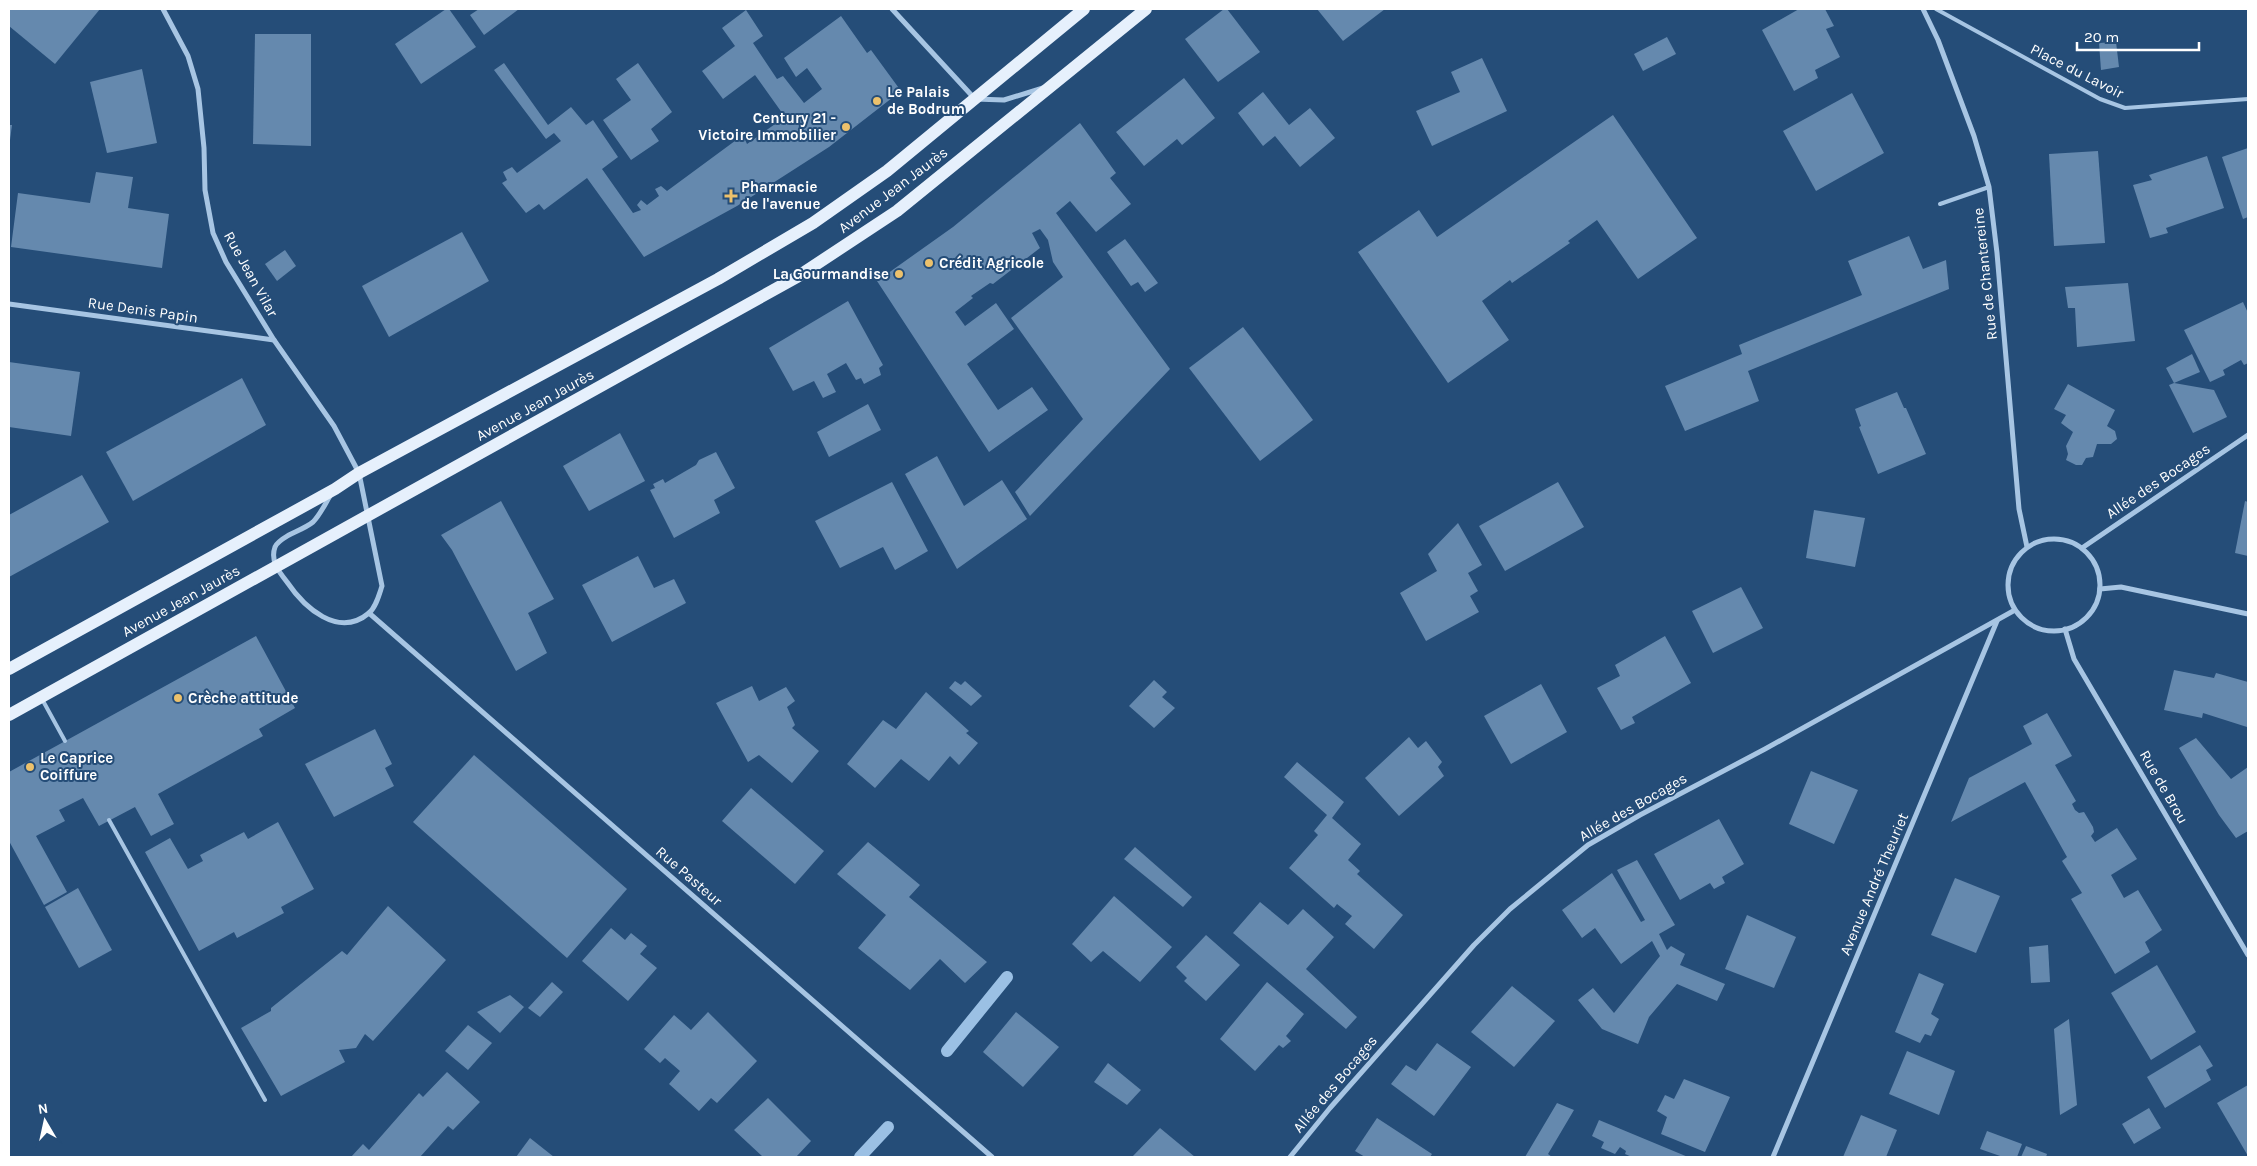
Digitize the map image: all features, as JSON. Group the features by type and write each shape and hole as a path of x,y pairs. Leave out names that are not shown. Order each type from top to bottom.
{"main road":[{"name":"Avenue Jean Jaurès","path":"9,670 335,489 360,473 710,284 805,228 887,171 1084,9"},
{"name":"Avenue Jean Jaurès","path":"9,715 707,328 837,252 897,211 1146,9"}],"street":[{"name":"Rue Jean Vilar","path":"163,9 188,56 198,89 204,148 205,190 213,233 226,262 274,340 334,426 360,473 382,586 376,603 369,613"},
{"path":"892,9 974,99"},
{"name":"Rue de Chantereine","path":"1923,9 1938,40 1974,136 1989,188 1997,253 2020,510 2027,547"},
{"name":"Avenue Jean Jaurès","path":"974,99 1004,100 1052,84"},
{"name":"Rue Denis Papin","path":"9,304 274,340"},
{"name":"Allée des Bocages","path":"2082,548 2248,435"},
{"path":"335,489 313,522 275,545 274,557 277,568 297,598 318,616 336,622 354,621 369,613"},
{"path":"2061,539 2072,542 2082,548 2096,567 2100,578 2100,589 2096,603 2089,614 2078,624 2065,629 2051,631 2037,628 2025,620 2015,610 2009,598 2008,583 2010,569 2017,557 2027,547 2037,542 2061,539"},
{"path":"2100,589 2121,588 2248,614"},
{"name":"Allée des Bocages","path":"1290,1157 1330,1108 1474,945 1510,909 1588,845 1640,815 1765,750 2015,610"},
{"name":"Rue Pasteur","path":"369,613 992,1157"},
{"name":"Avenue André Theuriet","path":"1773,1157 1997,621"},
{"name":"Rue de Brou","path":"2065,629 2074,659 2248,955"}],"lane":[{"name":"Place du Lavoir","path":"1936,9 2100,99 2125,108 2248,99"},
{"path":"1940,204 1989,188"},
{"path":"41,697 65,741"},
{"path":"109,820 265,1100"}],"building":[{"path":"9,9 100,9 55,64 9,26"},
{"path":"446,9 449,9 476,47 421,84 395,44"},
{"path":"479,9 519,9 484,35 470,15"},
{"path":"1224,9 1227,9 1260,52 1218,82 1185,39"},
{"path":"1317,9 1385,9 1343,41"},
{"path":"1799,9 1825,9 1834,26 1826,29 1840,57 1815,70 1818,78 1794,91 1762,30"},
{"path":"746,10 763,36 753,43 777,79 783,76 804,103 822,89 807,68 796,77 784,58 841,16 867,53 871,50 901,91 829,147 737,206 644,257 587,178 544,210 539,204 526,213 502,183 507,180 503,172 512,167 517,173 561,141 554,133 546,139 494,70 504,63 548,125 571,107 586,125 593,120 618,157 602,169 633,213 641,210 637,205 641,200 647,205 659,196 655,189 661,186 667,191 743,135 747,144 785,117 755,75 723,99 702,71 735,46 722,28"},
{"path":"255,34 311,34 311,146 253,144"},
{"path":"1667,37 1676,54 1643,71 1634,54"},
{"path":"2116,42 2119,67 2101,70 2099,43"},
{"path":"1482,58 1507,111 1432,146 1416,111 1460,92 1451,72"},
{"path":"638,63 672,112 651,129 659,141 631,160 603,120 631,100 616,79"},
{"path":"142,69 157,143 107,153 90,82"},
{"path":"1184,78 1215,118 1182,145 1177,139 1144,166 1116,132"},
{"path":"1263,92 1289,125 1310,108 1335,138 1300,167 1275,136 1263,146 1238,113"},
{"path":"1852,93 1884,153 1816,191 1783,131"},
{"path":"1613,115 1697,238 1638,279 1597,220 1568,241 1570,243 1512,283 1510,280 1482,301 1509,340 1448,383 1358,252 1419,210 1437,237"},
{"path":"1080,123 1116,173 1110,178 1131,204 1096,232 1070,201 1056,213 1170,369 1030,516 1015,492 1083,419 1011,318 1063,277 1053,262 1048,240 1040,229 1032,233 1040,248 993,284 990,283 971,296 973,298 955,312 965,326 996,303 1014,329 967,364 998,410 1032,387 1048,410 989,452 877,281 953,227"},
{"path":"9,125 12,125 10,140 9,140"},
{"path":"2248,148 2248,217 2243,219 2222,157"},
{"path":"2098,151 2105,243 2054,246 2049,154"},
{"path":"2207,156 2224,208 2166,228 2168,233 2150,238 2133,185 2152,180 2149,175"},
{"path":"96,172 133,177 128,208 169,214 162,268 11,247 18,193 90,203"},
{"path":"462,232 489,281 389,337 362,286"},
{"path":"1909,236 1923,269 1946,260 1949,289 1748,371 1759,401 1685,431 1665,386 1742,354 1739,345 1862,295 1848,261"},
{"path":"1125,239 1158,283 1145,292 1138,282 1131,286 1107,252"},
{"path":"285,250 296,266 277,281 265,264"},
{"path":"2128,283 2135,341 2077,347 2075,308 2068,308 2065,287"},
{"path":"848,301 883,365 879,368 881,375 864,384 861,378 856,380 846,363 827,374 836,392 823,398 814,381 793,391 769,348"},
{"path":"2243,302 2248,313 2248,363 2244,365 2241,360 2223,370 2225,375 2210,382 2184,330"},
{"path":"1243,327 1313,420 1260,461 1189,368"},
{"path":"2192,354 2200,372 2174,383 2166,368"},
{"path":"9,362 80,372 71,436 9,427"},
{"path":"242,378 266,425 133,501 106,452"},
{"path":"2174,383 2214,390 2227,417 2193,433 2169,385"},
{"path":"2068,384 2115,410 2107,426 2115,431 2117,439 2111,444 2097,444 2093,457 2086,458 2082,465 2076,465 2066,460 2068,454 2066,446 2073,432 2061,423 2066,415 2054,409"},
{"path":"1897,392 1926,454 1878,474 1859,427 1861,426 1855,409"},
{"path":"868,404 881,430 829,457 817,432"},
{"path":"620,433 645,481 589,511 563,466"},
{"path":"716,452 735,488 714,500 720,513 674,538 650,490 655,488 653,484 663,479 665,483 696,465 699,460"},
{"path":"937,456 964,506 1002,480 1027,519 957,569 905,474"},
{"path":"82,475 109,522 9,577 9,515"},
{"path":"892,482 928,551 895,570 883,547 840,568 815,521"},
{"path":"1558,482 1584,527 1505,571 1479,526"},
{"path":"501,501 554,599 528,613 547,653 516,671 452,550 441,535"},
{"path":"2245,501 2248,502 2248,556 2235,553"},
{"path":"1814,510 1865,518 1855,567 1806,558"},
{"path":"1458,523 1482,565 1468,573 1478,591 1470,596 1479,612 1426,641 1400,593 1437,571 1428,554"},
{"path":"638,556 654,588 674,579 686,603 612,642 582,585"},
{"path":"1741,587 1763,628 1713,653 1692,611"},
{"path":"256,636 295,708 259,729 263,736 158,794 174,824 151,836 135,807 99,826 83,798 59,810 65,821 36,836 67,892 44,905 9,841 9,772"},
{"path":"1665,636 1691,683 1632,717 1635,723 1621,730 1597,688 1620,676 1615,665"},
{"path":"2174,670 2214,678 2216,673 2248,682 2247,727 2203,713 2202,718 2164,710"},
{"path":"1154,680 1167,692 1162,697 1175,708 1154,728 1129,706"},
{"path":"955,681 961,685 965,681 982,696 971,706 949,688"},
{"path":"1541,684 1567,732 1511,764 1484,716"},
{"path":"752,686 759,701 786,687 795,701 787,707 795,725 792,728 819,751 792,783 759,755 748,762 716,703"},
{"path":"926,692 969,731 966,733 978,743 959,765 950,756 929,781 901,759 875,788 847,764 883,720 896,729"},
{"path":"2047,713 2072,756 2055,765 2076,801 2072,804 2075,810 2079,813 2084,812 2093,827 2094,832 2091,836 2095,842 2117,828 2137,859 2111,875 2124,898 2138,890 2162,930 2145,942 2150,952 2115,974 2071,899 2082,893 2062,861 2067,857 2025,782 1951,822 1969,778 2032,744 2023,726"},
{"path":"375,729 392,764 385,768 394,786 334,817 305,764"},
{"path":"1409,737 1418,748 1426,741 1442,762 1438,767 1444,776 1399,816 1365,778"},
{"path":"2196,738 2231,779 2248,767 2248,831 2236,838 2219,815 2179,748"},
{"path":"474,755 627,889 567,958 413,822"},
{"path":"1297,762 1344,802 1332,818 1361,844 1348,860 1360,871 1357,874 1403,915 1374,949 1345,924 1352,916 1337,904 1334,908 1289,868 1318,835 1314,831 1327,815 1284,777"},
{"path":"1811,771 1858,790 1834,844 1789,824"},
{"path":"751,788 824,851 795,884 722,821"},
{"path":"1719,819 1744,864 1722,877 1725,883 1714,889 1710,883 1680,900 1654,854"},
{"path":"278,822 314,889 281,907 284,913 237,938 234,932 199,951 145,852 170,838 188,869 203,861 200,855 244,832 248,839"},
{"path":"868,842 920,885 909,897 987,962 965,983 940,959 910,990 858,948 886,915 837,874"},
{"path":"1135,847 1192,897 1183,907 1124,859"},
{"path":"1637,860 1675,925 1659,934 1667,950 1671,946 1685,954 1680,965 1725,984 1717,1001 1677,984 1649,1017 1638,1044 1602,1029 1578,1000 1593,988 1614,1013 1660,956 1652,941 1621,964 1595,928 1582,938 1562,910 1612,873 1641,922 1645,920 1617,870"},
{"path":"1955,878 2000,896 1976,953 1931,935"},
{"path":"78,888 112,950 79,968 45,907"},
{"path":"1114,896 1172,947 1140,982 1103,951 1091,962 1072,944"},
{"path":"1260,902 1288,925 1303,909 1334,937 1306,969 1357,1017 1346,1029 1233,933"},
{"path":"388,906 446,960 373,1041 365,1034 356,1048 339,1050 345,1062 281,1096 241,1028 271,1011 271,1008 342,951 347,955"},
{"path":"1747,915 1796,937 1774,988 1725,969"},
{"path":"611,928 625,940 631,933 647,946 640,954 657,968 628,1001 582,961"},
{"path":"1206,935 1240,965 1206,1001 1184,981 1187,978 1176,967"},
{"path":"2048,945 2050,982 2031,983 2029,947"},
{"path":"2157,965 2196,1032 2151,1060 2111,993"},
{"path":"1919,973 1944,984 1931,1014 1939,1019 1931,1036 1925,1034 1920,1043 1895,1032"},
{"path":"552,982 563,992 540,1017 528,1008"},
{"path":"1267,982 1304,1014 1286,1036 1291,1041 1283,1048 1279,1045 1255,1071 1220,1039"},
{"path":"1512,986 1555,1021 1514,1067 1471,1032"},
{"path":"510,995 524,1007 500,1033 477,1012"},
{"path":"708,1012 757,1061 717,1103 711,1098 699,1111 669,1084 680,1071 665,1058 660,1063 644,1049 674,1015 691,1030"},
{"path":"1016,1012 1059,1047 1023,1087 983,1052"},
{"path":"2069,1019 2077,1105 2060,1115 2054,1029"},
{"path":"468,1025 492,1043 468,1070 445,1051"},
{"path":"1437,1043 1471,1067 1434,1116 1391,1084 1406,1065 1416,1071"},
{"path":"2200,1045 2213,1066 2206,1070 2211,1080 2165,1108 2147,1077"},
{"path":"1907,1051 1955,1071 1939,1115 1889,1094"},
{"path":"1108,1063 1141,1090 1127,1105 1094,1082"},
{"path":"447,1072 480,1102 453,1130 448,1126 420,1157 351,1157 363,1144 369,1150 419,1093 423,1097"},
{"path":"1684,1079 1730,1097 1705,1152 1661,1134 1667,1117 1657,1111 1665,1095 1674,1099"},
{"path":"2248,1085 2248,1156 2217,1103"},
{"path":"768,1098 811,1141 796,1157 763,1157 734,1130"},
{"path":"1557,1103 1574,1110 1548,1154 1552,1157 1525,1157"},
{"path":"2149,1108 2161,1128 2134,1144 2122,1124"},
{"path":"1861,1115 1897,1130 1886,1157 1843,1157"},
{"path":"1377,1118 1432,1154 1430,1157 1365,1157 1355,1151"},
{"path":"1599,1120 1688,1157 1632,1157 1625,1154 1626,1151 1620,1147 1615,1154 1601,1148 1604,1142 1592,1136"},
{"path":"1160,1128 1195,1157 1132,1157"},
{"path":"1987,1131 2022,1144 2017,1157 2003,1157 1980,1149"},
{"path":"530,1138 554,1157 516,1157"},
{"path":"2026,1146 2047,1154 2046,1157 2021,1157"}],"waterway":[{"path":"947,1051 1007,977"},
{"path":"860,1157 888,1127"}],"place":[{"name":"Le Palais de Bodrum","path":"877,101"},
{"name":"Century 21 - Victoire Immobilier","path":"846,127"},
{"name":"Pharmacie de l'avenue","path":"731,196"},
{"name":"Crédit Agricole","path":"929,263"},
{"name":"La Gourmandise","path":"899,274"},
{"name":"Crèche attitude","path":"178,698"},
{"name":"Le Caprice Coiffure","path":"30,767"}]}
